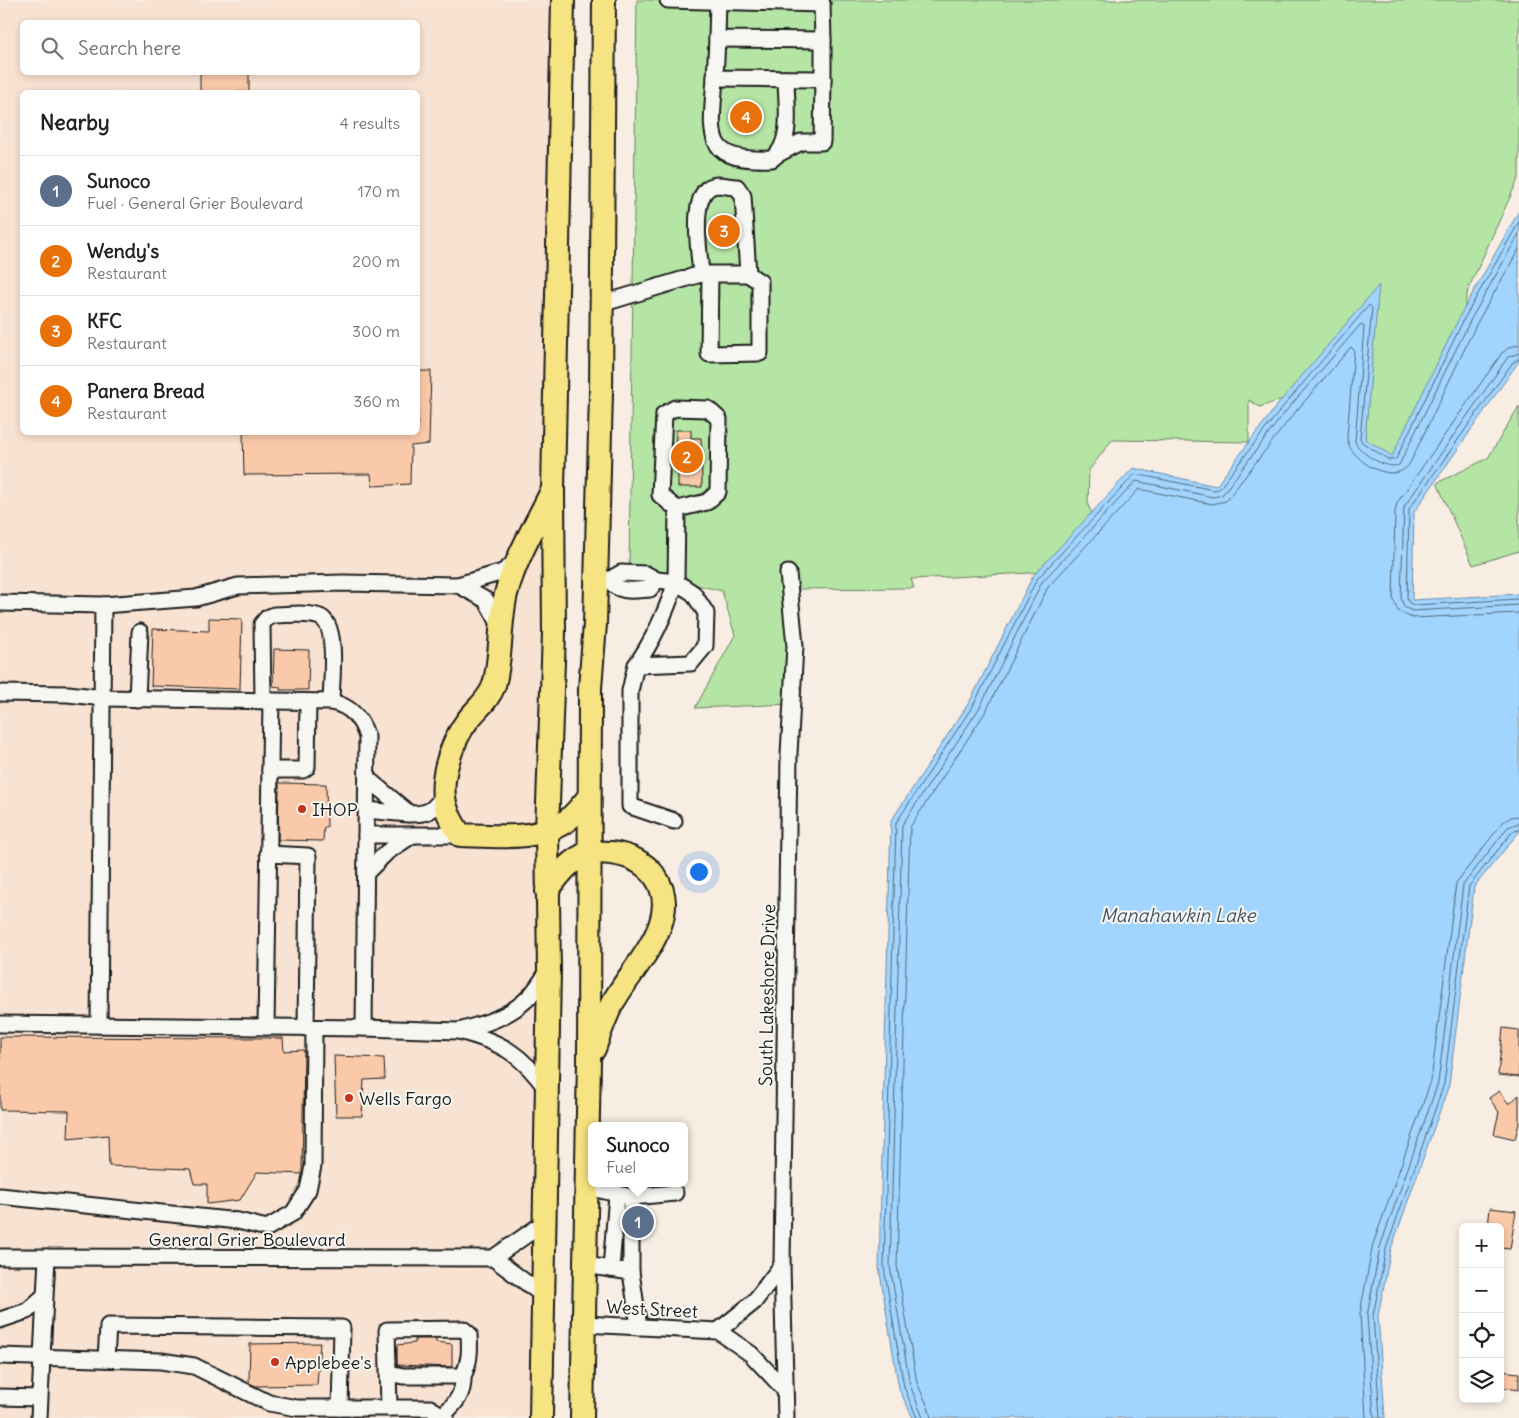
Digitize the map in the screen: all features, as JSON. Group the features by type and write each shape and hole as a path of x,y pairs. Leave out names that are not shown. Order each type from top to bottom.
{"highway":[{"path":"541,1418 549,970 547,831 554,633 553,490 563,0"},
{"path":"582,1418 589,1062 590,688 603,580 601,304 604,0"},
{"path":"553,490 518,560 506,595 494,686 482,705 467,720 456,738 448,760 444,796 450,818 460,835 505,836 547,831 570,818 589,797"},
{"path":"547,891 565,868 589,852 622,854 640,861 663,888 665,909 658,933 611,1006 589,1062"}],"street":[{"path":"668,0 822,2 822,142 802,142 772,158 751,160 724,154 716,145 713,135 718,1"},
{"path":"717,39 823,40"},
{"path":"715,78 823,79"},
{"path":"778,154 786,137 786,79"},
{"path":"601,304 705,274 748,274 760,282 760,353 709,354 705,274 698,207 707,189 716,185 737,187 743,196 748,274"},
{"path":"674,821 630,806 630,691 636,665 654,640 676,582 677,510 660,495 664,414 675,408 708,409 718,419 718,492 707,502 677,510"},
{"path":"0,603 104,605 196,598 238,586 342,583 458,585 503,572 518,560"},
{"name":"South Lakeshore Drive","path":"786,1418 782,1265 789,754 795,646 788,573"},
{"path":"603,580 625,590 650,589 657,580 676,582 693,593 706,613 705,646 691,663 636,665"},
{"path":"458,585 486,600 502,630"},
{"path":"99,1025 104,605"},
{"path":"266,1027 270,770 262,624 274,616 318,616 330,626 332,633 331,702"},
{"path":"137,699 140,632"},
{"path":"0,693 68,694 137,699 331,702 341,704 351,711 364,726 367,737 364,1028"},
{"path":"270,770 303,770 307,767 308,702"},
{"path":"368,779 410,814"},
{"path":"366,810 425,814 434,810 444,796"},
{"path":"366,835 460,835"},
{"path":"367,872 387,852 410,836"},
{"path":"0,1196 238,1221 267,1228 293,1213 308,1190 313,1166 308,856 268,854"},
{"path":"459,1031 492,1022 513,1010 529,998 549,970"},
{"path":"0,1024 364,1028 459,1031 492,1040 516,1054 532,1069 546,1090"},
{"path":"586,1187 624,1196 674,1193"},
{"path":"624,1196 631,1220"},
{"path":"611,1269 624,1196"},
{"path":"544,1296 493,1258 545,1222"},
{"path":"631,1238 631,1272 639,1327"},
{"name":"General Grier Boulevard","path":"0,1257 493,1258"},
{"path":"39,1418 47,1257"},
{"path":"585,1265 631,1272"},
{"name":"West Street","path":"718,1331 754,1302 782,1265"},
{"path":"0,1320 27,1311 44,1296"},
{"name":"West Street","path":"584,1324 718,1331 751,1354 784,1388"},
{"path":"106,1359 108,1326 342,1328 340,1408"},
{"path":"0,1356 161,1361 194,1366 269,1403 297,1408 340,1408 389,1408 430,1408 444,1417 460,1398 464,1387 463,1376 468,1367 470,1351 468,1334 463,1329 387,1330 389,1408"},
{"path":"389,1373 404,1376 463,1376"},
{"path":"0,1397 39,1398"}],"shaded area":[{"path":"0,0 563,0 541,1418 0,1418"}],"green space":[{"path":"637,0 1519,0 1519,177 1468,290 1456,350 1393,474 1303,392 1260,407 1249,400 1249,442 1112,440 1089,470 1088,505 1093,516 1049,572 911,579 914,588 792,589 791,704 695,708 735,635 722,591 629,569"},
{"path":"1519,406 1519,551 1473,565 1437,483 1488,458"}],"water":[{"name":"Manahawkin Lake","path":"1519,211 1519,361 1414,512 1412,600 1519,594 1519,832 1474,887 1449,1085 1391,1249 1378,1316 1385,1418 913,1418 899,1389 879,1267 891,821 970,701 1033,576 1133,468 1216,486 1278,404 1379,285 1365,439 1392,456 1461,314"}],"building":[{"path":"200,75 249,75 249,90 200,90"},
{"path":"420,371 431,371 429,444 411,446 410,484 372,486 371,474 244,475 243,435 420,435"},
{"path":"676,430 691,430 691,438 701,438 702,487 678,487 678,473 675,473"},
{"path":"209,618 242,619 240,689 151,686 153,629 209,631"},
{"path":"274,649 309,650 308,690 280,690 280,687 273,686"},
{"path":"279,783 326,784 327,827 324,827 323,841 278,840"},
{"path":"1503,1028 1519,1030 1519,1077 1498,1075"},
{"path":"0,1037 283,1038 284,1051 304,1050 302,1174 257,1172 240,1200 207,1204 207,1184 194,1184 190,1169 109,1166 108,1135 68,1139 69,1111 0,1110"},
{"name":"Wells Fargo","path":"334,1056 384,1058 385,1079 364,1080 362,1116 336,1116"},
{"path":"1499,1091 1509,1104 1519,1095 1519,1123 1515,1139 1494,1134 1499,1112 1489,1098"},
{"path":"1490,1208 1516,1211 1510,1249 1504,1248 1504,1223 1488,1223"},
{"path":"415,1339 435,1339 436,1342 452,1344 452,1367 397,1365 397,1345 415,1343"},
{"path":"320,1343 317,1385 256,1386 249,1383 250,1344"},
{"path":"1504,1371 1519,1373 1519,1390 1504,1388"}],"place":[{"name":"Panera Bread","path":"746,117"},
{"name":"KFC","path":"724,231"},
{"name":"Wendy's","path":"687,457"},
{"name":"IHOP","path":"302,809"},
{"name":"Wells Fargo","path":"349,1098"},
{"name":"Sunoco","path":"638,1222"},
{"name":"Applebee's","path":"275,1362"}]}
